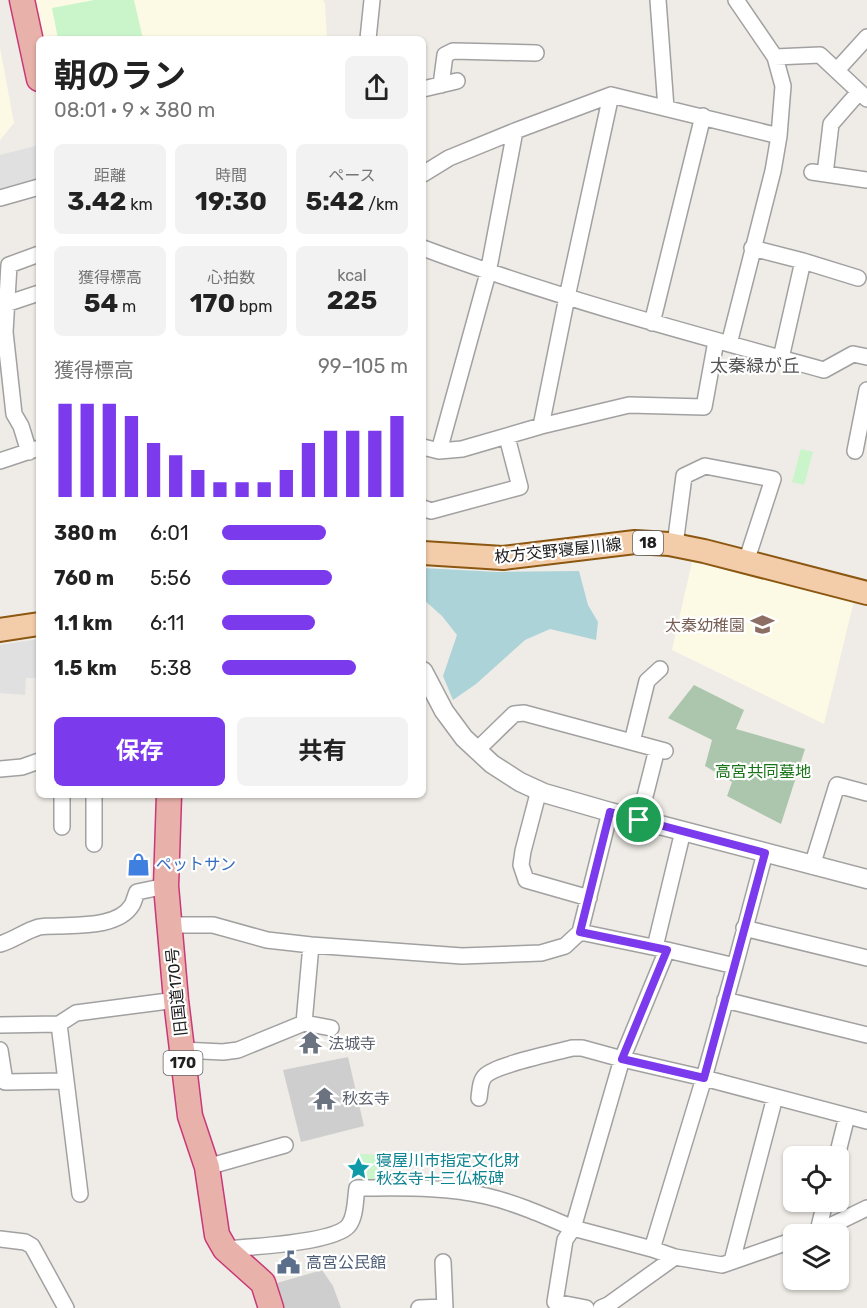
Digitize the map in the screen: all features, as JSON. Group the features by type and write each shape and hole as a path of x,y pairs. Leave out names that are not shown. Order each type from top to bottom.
{"highway":[{"path":"22,0 36,65"},
{"name":"旧国道170号","path":"169,798 166,886 176,1000 190,1116 207,1167 217,1235 225,1249 263,1283 271,1308"}],"main road":[{"name":"枚方交野寝屋川線","path":"426,553 503,558 635,542 675,545 867,593"},
{"path":"0,630 36,624"}],"street":[{"path":"368,36 372,0"},
{"path":"658,0 666,108"},
{"path":"426,448 439,451 462,449 541,426 629,405 704,407 773,171 779,136 783,86 774,57 736,0"},
{"path":"837,70 867,37"},
{"path":"426,88 449,83 445,55 453,51 536,53"},
{"path":"774,57 820,55 863,95 831,124 818,173 867,180"},
{"path":"541,426 611,95"},
{"path":"426,172 450,158 611,95 779,136"},
{"path":"652,323 703,116"},
{"path":"439,451 488,273 515,131"},
{"path":"0,198 36,188"},
{"path":"752,248 858,278"},
{"path":"426,249 488,273 652,323 824,370 853,354 867,357"},
{"path":"0,461 34,450 14,414 6,388 3,305 9,265 36,255"},
{"path":"781,358 803,261"},
{"path":"3,305 36,294"},
{"path":"855,451 867,390"},
{"path":"426,510 431,512 520,487 507,437"},
{"path":"675,545 684,476 705,466 774,479 746,562"},
{"path":"632,742 646,681 660,669"},
{"path":"426,677 444,711 464,738 492,764 520,782 610,812 867,879"},
{"path":"477,750 514,714 524,713 661,750 639,820"},
{"path":"0,769 22,767 36,762"},
{"path":"812,866 837,785 867,793"},
{"path":"539,790 523,851 521,865 526,880 589,898"},
{"path":"62,798 62,827"},
{"path":"94,798 94,844"},
{"path":"170,925 213,925 267,940 311,945 462,956 541,953 565,946 580,932 610,812"},
{"path":"586,1308 555,1302 565,1240 573,1228 622,1059 661,948 683,831"},
{"path":"652,1249 704,1078 765,853"},
{"path":"0,944 40,927 105,922 127,912 136,892 166,886"},
{"path":"744,928 867,958"},
{"path":"580,932 735,966"},
{"path":"304,1023 311,945"},
{"path":"0,1025 59,1024 76,1013 176,1000"},
{"path":"726,1000 867,1035"},
{"path":"182,1050 223,1052 237,1050 304,1023 331,1028"},
{"path":"59,1024 80,1194"},
{"path":"479,1098 486,1075 498,1068 572,1048 582,1048 867,1121"},
{"path":"0,1050 2,1082 66,1082"},
{"path":"732,1261 775,1097"},
{"path":"840,1146 847,1116"},
{"path":"207,1167 285,1145"},
{"path":"225,1249 312,1240 346,1228 354,1214 357,1188 426,1187 485,1195 509,1202 573,1228 675,1257 722,1265 783,1244"},
{"path":"832,1224 867,1208"},
{"path":"0,1239 25,1242 32,1246 66,1308"},
{"path":"601,1308 675,1257"},
{"path":"419,1308 445,1308 443,1262"}],"shaded area":[{"path":"28,0 323,0 327,36 38,36"},
{"path":"0,48 14,123 0,140"},
{"path":"36,146 36,183 0,192 0,155"},
{"name":"太秦幼稚園","path":"692,562 854,601 824,724 672,650"},
{"path":"36,639 36,678 26,678 25,695 0,693 0,645"},
{"name":"秋玄寺","path":"348,1057 364,1126 301,1142 283,1070"},
{"path":"322,1270 333,1286 341,1308 276,1308 270,1285"}],"green space":[{"path":"94,0 134,0 142,36 57,36 52,8"},
{"path":"801,449 813,452 804,485 792,482"},
{"name":"高宮共同墓地","path":"694,685 744,710 736,729 805,749 781,824 727,796 732,782 705,766 712,740 668,718"},
{"path":"360,1154 389,1155 388,1183 359,1182"}],"water":[{"path":"426,568 497,572 579,571 588,605 598,622 596,640 550,629 525,640 476,684 453,700 443,676 457,635 442,616 426,602"}],"place":[{"name":"太秦幼稚園","path":"763,625"},
{"name":"ペットサン","path":"138,864"},
{"name":"法城寺","path":"310,1043"},
{"name":"秋玄寺","path":"324,1098"},
{"name":"寝屋川市指定文化財 秋玄寺十三仏板碑","path":"358,1169"},
{"name":"高宮公民館","path":"288,1262"}],"district":[{"name":"太秦緑が丘","path":"755,366"}],"route":[{"path":"610,812 639,820 765,853 704,1078 622,1059 667,950 580,932 610,812"}]}
